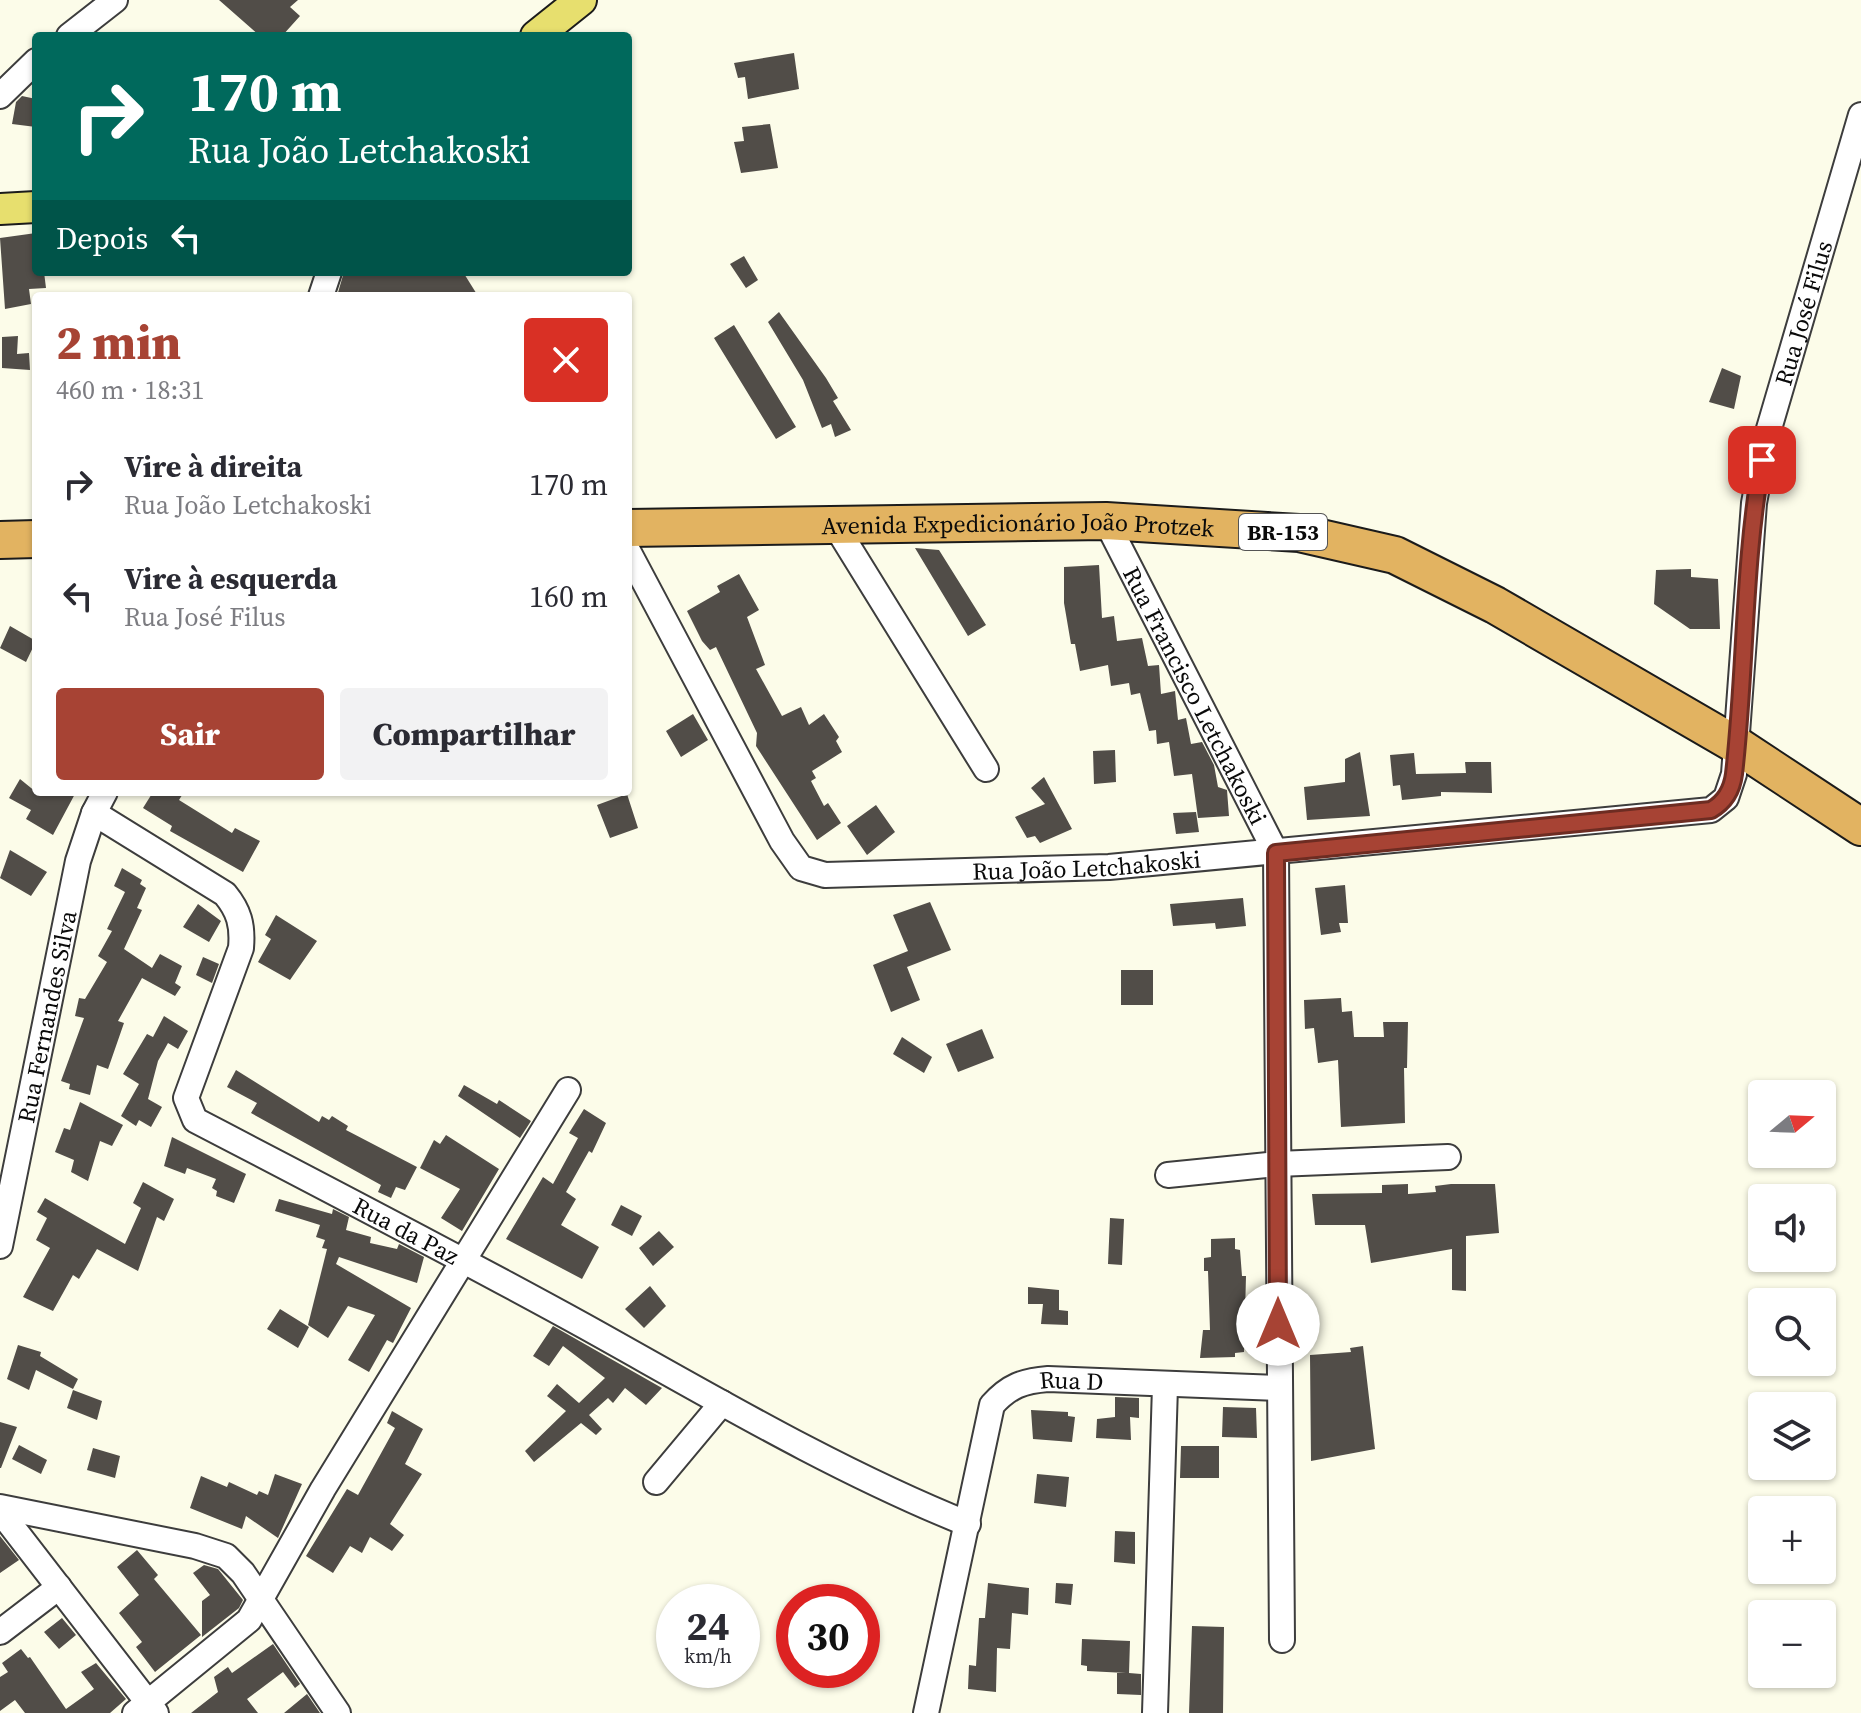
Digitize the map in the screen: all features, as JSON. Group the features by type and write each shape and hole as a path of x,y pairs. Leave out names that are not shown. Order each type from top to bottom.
{"highway":[{"name":"Avenida Expedicionário João Protzek","path":"632,528 1106,521 1299,533 1395,555 1495,605 1738,746 1861,827"},
{"path":"0,540 32,539"}],"main road":[{"path":"541,32 581,0"},
{"path":"0,209 32,207"}],"street":[{"path":"74,32 115,0"},
{"path":"0,96 32,65"},
{"name":"Rua José Filus","path":"1726,798 1733,782 1738,746 1742,642 1754,503 1766,439 1861,115"},
{"name":"Rua Francisco Letchakoski","path":"1106,521 1276,853 1282,1640"},
{"path":"835,525 986,769"},
{"name":"Rua João Letchakoski","path":"632,559 782,841 801,868 825,875 1109,867 1276,853 1711,810 1726,798"},
{"name":"Rua Fernandes Silva","path":"0,1246 78,861 99,802"},
{"name":"Rua da Paz","path":"99,802 225,894 237,908 243,928 241,948 186,1098 195,1120 462,1259 722,1403 925,1507 968,1524"},
{"path":"0,1509 146,1710 238,1632 462,1259 568,1090"},
{"path":"1168,1175 1277,1164 1448,1157"},
{"name":"Rua D","path":"926,1713 992,1405 1005,1390 1025,1381 1048,1379 1165,1386 1278,1388"},
{"path":"1155,1713 1165,1386"},
{"path":"656,1482 722,1403"},
{"path":"0,1509 195,1546 226,1556 243,1573 338,1713"},
{"path":"0,1632 59,1587"}],"building":[{"path":"219,0 298,0 290,7 300,16 286,32 255,32"},
{"path":"794,53 799,89 748,99 745,77 738,78 734,63"},
{"path":"22,96 32,98 32,126 12,124 16,102"},
{"path":"770,124 778,168 741,173 734,142 744,141 742,127"},
{"path":"32,234 32,276 44,276 46,288 29,289 31,304 5,309 0,238"},
{"path":"744,256 758,280 746,288 730,264"},
{"path":"343,276 466,276 476,292 338,292"},
{"path":"779,312 826,378 838,398 833,401 851,430 835,437 831,424 822,428 803,380 768,322"},
{"path":"734,325 796,427 776,439 714,338"},
{"path":"18,336 17,354 29,353 30,370 2,368 2,337"},
{"path":"1722,368 1741,376 1734,409 1709,402"},
{"path":"915,548 939,550 986,625 968,636"},
{"path":"1099,565 1102,618 1114,616 1117,641 1142,638 1148,666 1159,665 1161,694 1175,691 1178,720 1186,718 1191,744 1202,742 1214,765 1218,787 1227,790 1229,816 1198,818 1192,774 1174,776 1169,742 1157,744 1156,730 1149,731 1140,693 1131,695 1129,683 1111,686 1108,665 1080,671 1075,644 1071,644 1064,603 1064,567"},
{"path":"1691,569 1691,577 1718,579 1720,629 1690,629 1654,604 1656,570"},
{"path":"739,574 759,610 747,617 765,665 756,669 782,716 801,707 809,725 824,714 839,737 836,741 842,752 812,771 816,778 811,781 824,806 828,803 841,823 817,840 756,746 757,733 716,647 710,650 702,641 687,611 720,592 717,586"},
{"path":"10,626 32,639 32,649 26,662 0,648"},
{"path":"693,714 708,740 681,757 666,731"},
{"path":"1115,750 1116,782 1094,784 1093,751"},
{"path":"1360,752 1370,816 1307,820 1304,787 1345,782 1345,759"},
{"path":"1414,753 1416,774 1466,773 1465,762 1491,762 1492,793 1441,792 1441,796 1402,800 1400,785 1393,786 1390,755"},
{"path":"1044,777 1072,829 1040,843 1035,836 1027,838 1015,817 1045,804 1031,788"},
{"path":"20,779 32,789 32,796 74,796 53,835 26,819 31,810 9,798"},
{"path":"150,796 182,796 179,800 232,833 235,828 260,841 243,872 170,831 172,826 143,808"},
{"path":"628,796 638,828 610,838 597,805"},
{"path":"876,805 895,832 867,855 847,826"},
{"path":"1196,812 1199,832 1176,834 1173,813"},
{"path":"10,850 47,872 31,896 0,878"},
{"path":"122,868 142,880 140,884 146,888 137,908 142,910 124,949 152,968 160,954 182,966 175,983 181,987 175,996 142,978 118,1021 124,1023 108,1069 97,1065 90,1095 69,1089 70,1084 61,1081 84,1018 75,1016 79,998 85,999 107,962 98,956 112,931 107,929 125,892 114,886"},
{"path":"1345,885 1348,923 1339,923 1341,932 1321,935 1315,888"},
{"path":"1243,898 1246,926 1216,929 1215,923 1173,926 1170,904"},
{"path":"930,902 951,950 907,967 920,1000 891,1012 873,965 908,951 893,915"},
{"path":"198,904 221,921 209,942 183,927"},
{"path":"276,915 317,941 290,980 258,962 271,939 265,935"},
{"path":"203,957 219,964 212,983 196,975"},
{"path":"1121,970 1153,970 1153,1005 1121,1005"},
{"path":"1341,998 1342,1012 1352,1011 1354,1037 1384,1037 1383,1022 1408,1022 1407,1068 1404,1068 1405,1123 1341,1127 1338,1060 1318,1063 1314,1028 1305,1029 1304,1000"},
{"path":"164,1016 188,1031 178,1049 168,1043 158,1061 148,1099 162,1107 151,1127 139,1120 136,1126 121,1116 139,1084 123,1074 147,1034 153,1037"},
{"path":"982,1029 994,1058 958,1072 946,1044"},
{"path":"902,1037 932,1057 924,1073 893,1054"},
{"path":"236,1070 319,1122 322,1116 329,1120 332,1116 348,1126 346,1130 417,1167 405,1190 396,1187 391,1198 378,1192 381,1185 251,1113 257,1103 227,1087"},
{"path":"464,1085 497,1104 499,1100 531,1121 520,1138 458,1096"},
{"path":"80,1102 123,1125 112,1146 100,1141 88,1181 71,1172 74,1160 55,1152 64,1128 70,1130"},
{"path":"584,1109 606,1123 592,1153 589,1151 566,1192 576,1199 561,1225 599,1247 582,1279 506,1239 543,1177 553,1184 578,1138 569,1133"},
{"path":"446,1135 499,1169 462,1231 441,1218 460,1189 420,1168 434,1140 440,1144"},
{"path":"172,1137 246,1174 234,1203 216,1196 217,1191 212,1188 216,1179 187,1168 185,1174 164,1166"},
{"path":"143,1182 174,1199 164,1221 157,1217 138,1271 97,1249 79,1279 73,1275 53,1311 23,1297 50,1248 36,1240 47,1218 37,1212 45,1198 125,1244 141,1208 133,1203"},
{"path":"1408,1184 1408,1194 1436,1192 1435,1186 1451,1184 1495,1184 1499,1233 1466,1236 1466,1291 1452,1290 1452,1249 1371,1263 1365,1225 1315,1225 1312,1194 1382,1193 1382,1185"},
{"path":"279,1199 332,1214 333,1209 349,1217 346,1230 371,1237 370,1243 397,1249 399,1244 424,1257 417,1283 339,1257 336,1264 411,1308 393,1343 387,1340 369,1372 348,1360 375,1315 348,1306 328,1338 308,1325 327,1249 322,1248 325,1240 316,1237 320,1225 275,1211"},
{"path":"621,1205 642,1216 632,1236 611,1225"},
{"path":"1110,1218 1124,1219 1122,1265 1108,1264"},
{"path":"659,1231 674,1247 653,1266 639,1248"},
{"path":"1235,1238 1235,1249 1240,1250 1242,1276 1246,1276 1244,1352 1235,1353 1235,1357 1200,1358 1203,1330 1210,1330 1208,1271 1204,1271 1204,1258 1211,1257 1211,1239"},
{"path":"650,1286 666,1306 644,1328 625,1309"},
{"path":"1028,1287 1059,1290 1059,1310 1068,1311 1068,1325 1041,1324 1043,1304 1028,1304"},
{"path":"280,1309 309,1327 298,1348 267,1329"},
{"path":"553,1326 662,1388 646,1405 625,1388 613,1403 608,1398 589,1415 602,1429 596,1435 581,1423 534,1462 525,1451 566,1411 547,1396 557,1384 579,1403 605,1378 563,1346 549,1366 533,1356"},
{"path":"18,1345 41,1352 40,1356 78,1379 73,1389 36,1370 29,1390 7,1379"},
{"path":"1363,1346 1375,1449 1311,1461 1310,1355 1351,1352 1350,1348"},
{"path":"73,1390 102,1401 97,1420 67,1408"},
{"path":"1115,1397 1139,1398 1139,1418 1130,1417 1131,1440 1096,1438 1097,1419 1115,1417"},
{"path":"1223,1407 1256,1408 1257,1438 1222,1437"},
{"path":"1031,1410 1068,1412 1068,1416 1075,1417 1072,1442 1033,1439"},
{"path":"392,1411 423,1429 405,1464 422,1474 390,1524 404,1535 392,1551 370,1537 362,1553 350,1546 333,1573 306,1556 347,1489 358,1495 395,1428 387,1423"},
{"path":"0,1422 17,1427 1,1468 0,1468"},
{"path":"19,1445 47,1460 41,1474 12,1459"},
{"path":"1181,1446 1219,1446 1219,1478 1180,1478"},
{"path":"93,1448 120,1456 115,1478 87,1470"},
{"path":"275,1474 302,1484 278,1538 246,1516 242,1529 190,1508 201,1476 227,1487 229,1482 257,1495 259,1491 268,1495"},
{"path":"1037,1474 1069,1477 1066,1507 1034,1503"},
{"path":"1115,1531 1135,1532 1135,1564 1114,1562"},
{"path":"0,1536 19,1560 0,1573"},
{"path":"137,1550 158,1575 154,1579 201,1635 155,1672 136,1647 142,1642 119,1613 139,1595 117,1567"},
{"path":"204,1565 218,1569 243,1600 239,1608 202,1637 202,1601 210,1595 193,1573"},
{"path":"988,1583 1029,1588 1028,1615 1012,1613 1010,1649 997,1648 996,1692 968,1689 969,1665 976,1666 979,1618 985,1618"},
{"path":"1056,1583 1073,1584 1071,1605 1055,1603"},
{"path":"62,1618 76,1635 59,1649 44,1632"},
{"path":"1192,1626 1224,1627 1223,1713 1189,1713"},
{"path":"1082,1639 1130,1641 1129,1673 1141,1674 1141,1695 1117,1694 1117,1673 1126,1673 1087,1671 1087,1666 1081,1665"},
{"path":"273,1644 300,1684 295,1688 283,1672 247,1699 258,1713 191,1713 218,1692 214,1677 228,1667 232,1673"},
{"path":"21,1649 66,1709 94,1689 81,1672 96,1663 126,1699 110,1713 25,1713 15,1700 0,1711 0,1677 8,1672 2,1663"},
{"path":"307,1694 320,1713 284,1713"}],"route":[{"path":"1278,1324 1276,853 1711,810 1720,805 1731,789 1738,746 1742,642 1754,503 1762,460"}]}
